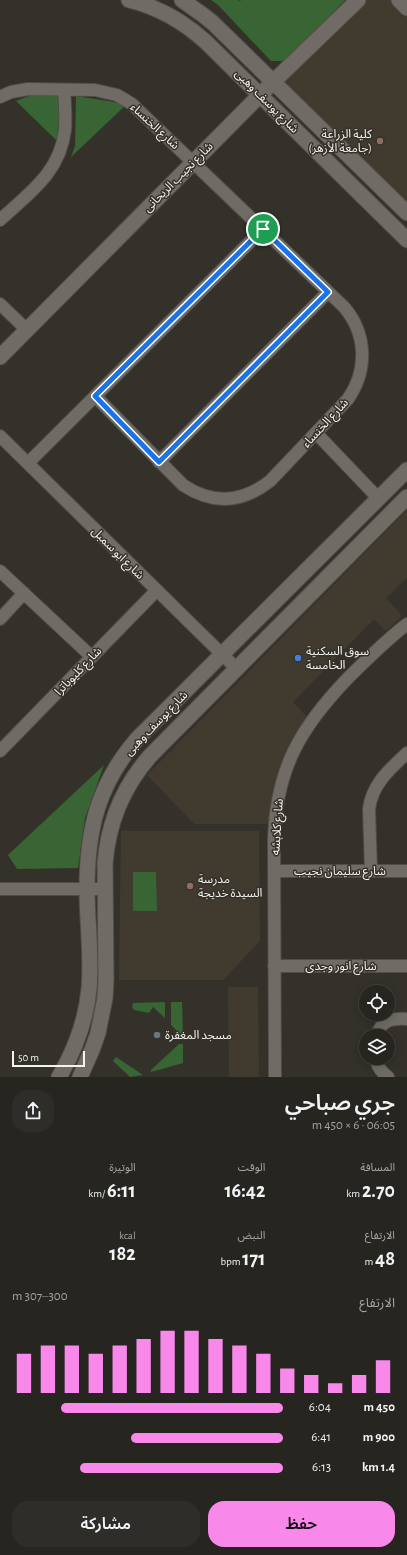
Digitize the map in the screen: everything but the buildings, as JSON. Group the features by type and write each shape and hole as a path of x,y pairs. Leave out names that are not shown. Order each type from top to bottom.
{"street":[{"name":"شارع يوسف وهبى","path":"129,0 162,12 185,25 206,42 407,240"},
{"name":"شارع يوسف وهبى","path":"182,0 203,15 407,213"},
{"name":"شارع نجيب الريحانى","path":"0,356 273,82 358,0"},
{"path":"399,0 407,8"},
{"name":"شارع الخنساء","path":"0,97 20,90 64,90 102,91 125,99 139,109 349,313 357,326 362,344 363,362 361,372 354,391 348,399 270,481 256,491 240,497 220,499 201,495 184,485 159,462 95,396"},
{"path":"0,220 52,170 57,160 65,131 64,90"},
{"path":"28,463 263,229"},
{"path":"159,462 328,292"},
{"path":"0,304 26,330"},
{"path":"316,433 379,499"},
{"name":"شارع ابو سمبل","path":"0,436 237,669"},
{"name":"شارع يوسف وهبى","path":"59,1077 78,1038 87,1006 90,973 87,889 91,830 100,798 114,771 138,738 407,470"},
{"name":"شارع يوسف وهبى","path":"80,1077 98,1033 105,998 105,864 109,833 119,802 126,788 150,756 407,497"},
{"path":"0,571 92,657"},
{"name":"شارع كليوباترا","path":"0,751 157,590"},
{"path":"0,619 24,593"},
{"name":"شارع كلابشه","path":"275,1077 274,834 276,809 287,766 300,739 326,701 373,653 407,624"},
{"path":"371,871 369,809 372,793 382,778 407,753"},
{"name":"شارع سليمان نجيب","path":"274,871 407,871"},
{"path":"0,889 105,889"},
{"name":"شارع انور وجدى","path":"274,966 407,966"},
{"path":"379,1029 384,1022 391,1019 407,1019"},
{"path":"378,1065 388,1077"}],"shaded area":[{"name":"كلية الزراعة (جامعة الأزهر)","path":"362,0 407,0 407,204 284,81"},
{"name":"سوق السكنية الخامسة","path":"407,510 407,578 386,598 402,616 386,631 374,619 293,702 309,719 270,824 194,824 147,775"},
{"name":"مدرسة السيدة خديجة","path":"121,831 259,831 260,941 223,980 119,980"},
{"path":"228,987 258,987 259,1077 229,1077"}],"green space":[{"path":"211,0 345,0 286,61 271,61 218,5"},
{"path":"59,95 59,136 57,141 16,101 29,96"},
{"path":"76,96 127,104 71,157 75,146"},
{"path":"104,765 85,818 78,868 17,869 8,855"},
{"path":"133,872 156,872 157,911 133,911"},
{"path":"165,1002 165,1018 153,1007 149,1013 134,1010 132,1007 133,1003"},
{"path":"171,1002 182,1002 183,1037 171,1025"},
{"path":"179,1044 183,1044 183,1063 151,1072 151,1070"},
{"path":"116,1057 143,1075 130,1077 113,1061"}],"place":[{"name":"كلية الزراعة (جامعة الأزهر)","path":"380,141"},
{"name":"سوق السكنية الخامسة","path":"298,658"},
{"name":"مدرسة السيدة خديجة","path":"190,886"},
{"name":"مسجد المغفرة","path":"157,1035"}],"route":[{"path":"263,229 328,292 159,462 95,396 263,229"}]}
